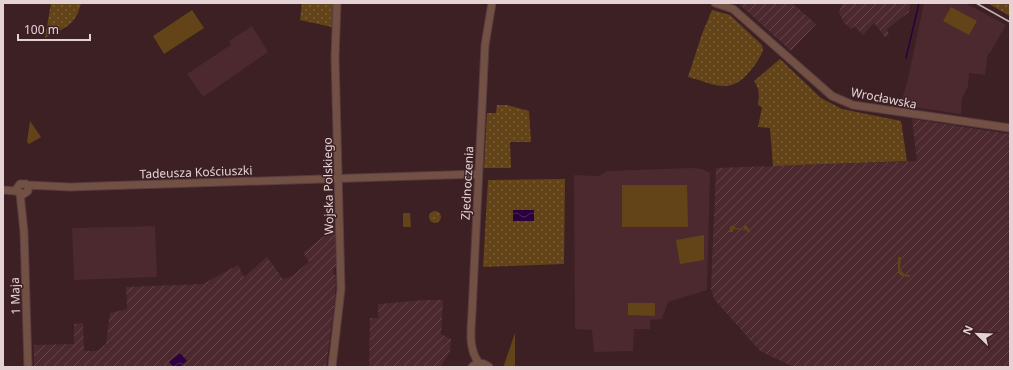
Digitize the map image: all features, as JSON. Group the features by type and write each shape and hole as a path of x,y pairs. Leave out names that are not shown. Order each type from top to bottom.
{"street":[{"name":"Wojska Polskiego","path":"332,367 341,289 336,57 337,3"},
{"name":"Zjednoczenia","path":"479,363 472,352 471,334 484,45 492,3"},
{"name":"Wrocławska","path":"715,3 734,9 832,96 852,106 1010,128"},
{"name":"Tadeusza Kościuszki","path":"3,189 23,190 478,174"},
{"name":"1 Maja","path":"23,190 28,367"},
{"path":"472,367 479,363 485,364 489,367"}],"shaded area":[{"path":"51,3 81,3 79,11 72,22 63,29 45,38"},
{"path":"302,3 334,4 332,27 300,20"},
{"path":"738,3 792,3 816,24 791,51"},
{"path":"842,3 910,3 909,12 887,29 889,35 885,37 874,23 863,35 854,26 851,29 844,23 839,13"},
{"path":"924,3 965,3 1006,25 990,53 988,53 985,75 969,73 968,86 962,98 961,114 906,106 906,103 901,102 908,79"},
{"path":"987,3 1010,3 1010,16"},
{"path":"951,7 977,21 969,35 943,21"},
{"path":"192,10 204,28 164,54 153,36"},
{"path":"712,10 730,15 762,45 763,50 758,61 743,79 729,86 714,85 688,77 702,34"},
{"path":"252,26 268,52 203,97 187,74 231,45 229,41"},
{"path":"780,59 821,98 842,109 901,121 907,161 773,166 770,128 758,127 762,107 758,105 758,90 754,81"},
{"path":"497,105 507,105 529,111 531,142 510,142 511,168 484,168 487,113 496,113"},
{"path":"912,119 1010,134 1010,367 794,367 760,351 714,299 711,289 716,168 917,161"},
{"path":"30,121 41,137 29,144 27,142"},
{"path":"691,168 702,169 710,173 707,290 668,302 662,319 650,320 650,329 634,329 633,351 594,352 592,330 575,329 574,175 599,176 607,171"},
{"path":"565,179 564,264 483,267 488,180"},
{"path":"622,185 687,185 688,227 622,227"},
{"path":"433,211 437,211 441,217 437,223 433,223 429,219 429,215"},
{"path":"403,213 410,213 411,227 403,227"},
{"path":"734,225 735,228 744,229 744,225 747,226 750,232 747,233 747,230 733,229 733,232 729,232 730,227"},
{"path":"155,226 157,277 74,280 72,228"},
{"path":"335,227 336,267 333,269 333,273 336,276 335,299 326,367 34,367 34,345 74,344 74,324 83,323 84,351 97,351 106,344 110,313 127,309 126,287 203,284 238,265 244,277 267,257 283,279 291,277 309,262 303,253"},
{"path":"704,235 704,260 680,264 676,240"},
{"path":"898,257 901,257 900,269 904,274 910,275 910,277 902,276 898,273"},
{"path":"443,300 441,334 451,339 450,352 440,367 369,367 370,318 378,318 378,304"},
{"path":"628,303 655,303 655,316 628,315"},
{"path":"515,333 515,367 505,367 504,365"}],"water":[{"path":"513,210 534,210 534,221 513,221"},
{"path":"180,353 187,361 179,367 174,367 169,362"}],"waterway":[{"path":"906,58 919,3"}],"railway":[{"path":"976,3 1010,22"}]}
